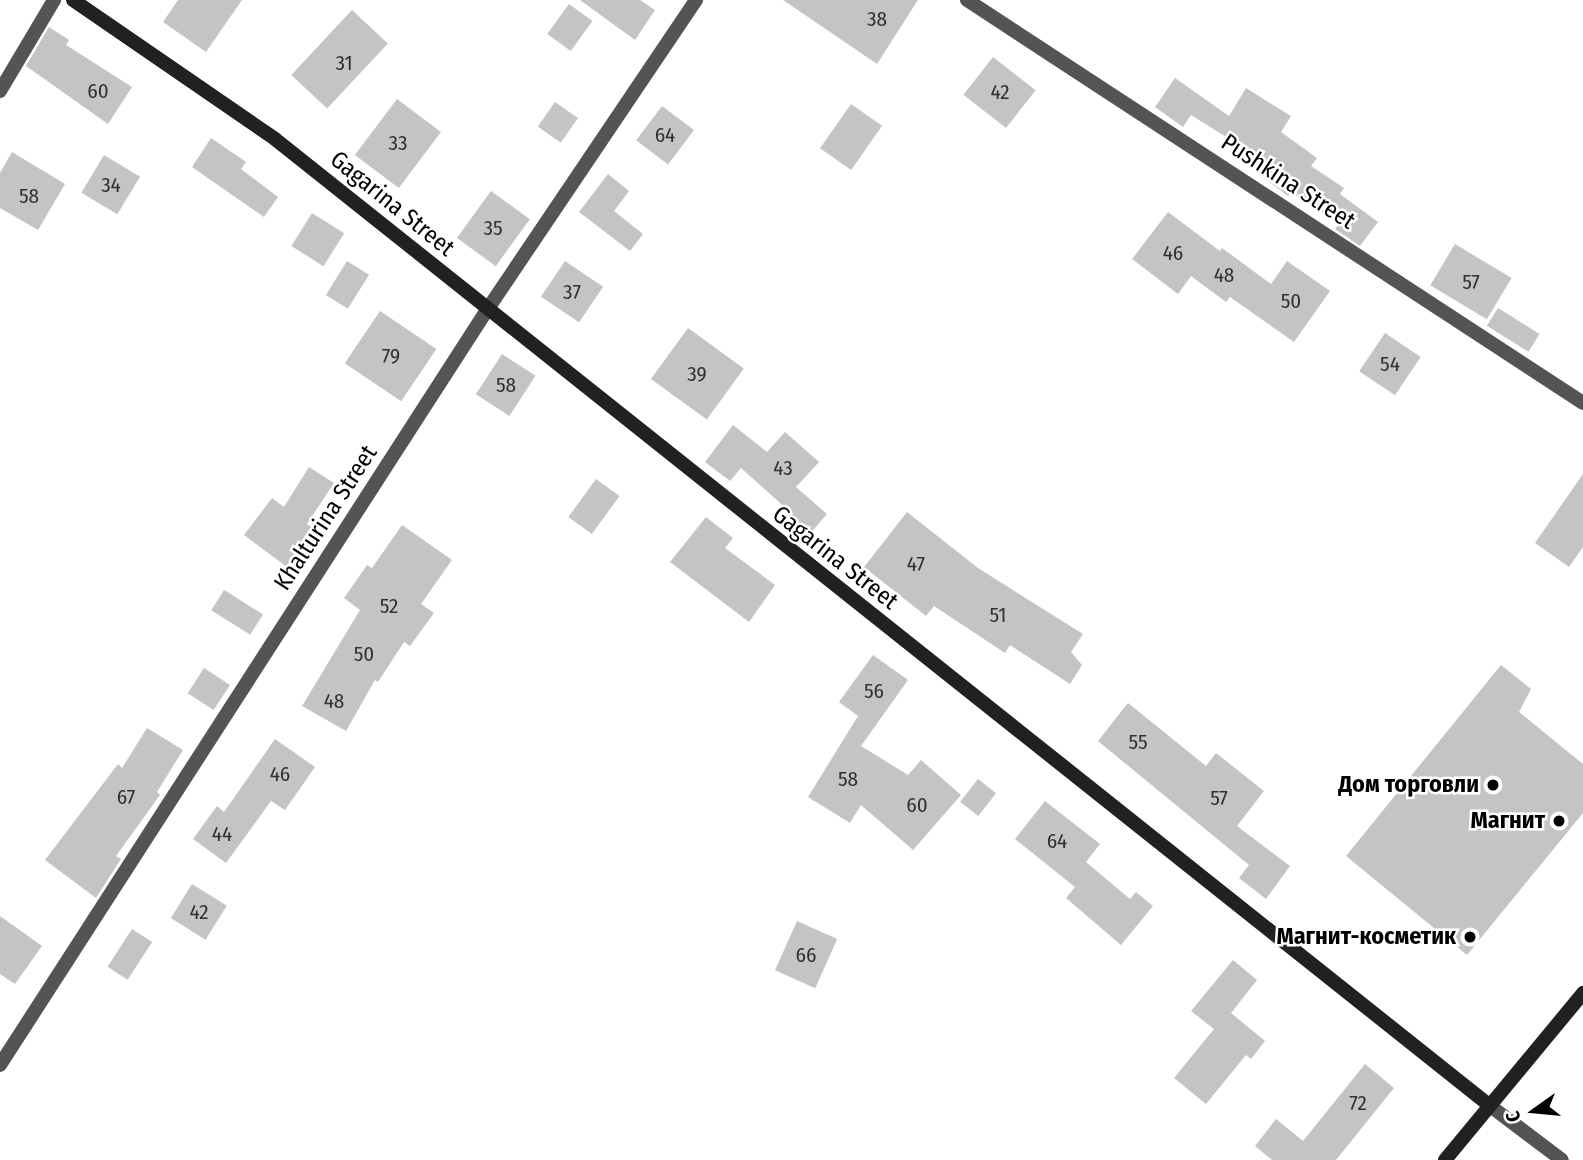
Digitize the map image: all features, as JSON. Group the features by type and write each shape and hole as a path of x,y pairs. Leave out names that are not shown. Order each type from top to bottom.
{"street":[{"path":"0,91 54,0"},
{"name":"Gagarina Street","path":"73,0 275,139 1489,1105 1562,1160"},
{"name":"Khalturina Street","path":"0,1065 487,310 696,0"},
{"name":"Pushkina Street","path":"967,0 1583,402"},
{"path":"1445,1160 1583,993"}],"building":[{"path":"178,0 242,0 206,52 163,22"},
{"path":"580,0 640,0 655,10 635,40"},
{"path":"783,0 918,0 877,64"},
{"path":"569,4 592,21 571,51 547,34"},
{"path":"352,10 388,43 327,109 291,75"},
{"path":"49,27 69,40 66,45 132,87 108,124 26,66"},
{"path":"993,57 1036,90 1006,128 963,95"},
{"path":"1175,78 1229,116 1246,88 1291,116 1281,132 1317,158 1311,166 1344,188 1340,194 1378,222 1360,246 1335,229 1339,224 1291,192 1288,196 1264,178 1273,166 1191,115 1183,127 1155,107"},
{"path":"397,99 441,132 399,188 355,155"},
{"path":"555,102 578,118 561,143 538,127"},
{"path":"851,104 882,126 851,170 820,148"},
{"path":"662,106 694,130 668,164 636,140"},
{"path":"211,138 246,162 241,169 278,197 264,217 192,167"},
{"path":"12,152 65,184 38,230 0,208 0,173"},
{"path":"104,155 140,177 117,214 81,193"},
{"path":"608,174 629,191 614,211 643,234 630,251 579,212"},
{"path":"491,191 530,219 496,266 457,238"},
{"path":"1168,212 1220,251 1222,248 1271,284 1287,261 1330,291 1294,342 1230,297 1226,302 1191,276 1178,294 1132,259"},
{"path":"312,213 344,233 324,266 291,246"},
{"path":"1455,244 1512,278 1487,319 1430,285"},
{"path":"347,261 369,275 348,309 326,295"},
{"path":"565,261 603,287 579,322 541,297"},
{"path":"1498,308 1540,334 1528,352 1487,326"},
{"path":"380,311 436,349 401,401 345,363"},
{"path":"688,328 744,369 707,420 651,379"},
{"path":"1385,333 1421,357 1395,395 1359,371"},
{"path":"502,354 536,376 509,416 476,394"},
{"path":"733,425 767,452 785,432 819,462 796,487 827,514 801,544 778,524 789,511 741,468 730,481 705,462"},
{"path":"309,467 334,483 307,524 318,532 291,570 244,535 272,498 284,507"},
{"path":"1583,474 1583,547 1569,567 1535,543"},
{"path":"596,479 619,496 592,534 568,517"},
{"path":"907,512 978,568 1083,634 1071,652 1082,665 1070,684 1010,645 1005,653 934,606 926,616 864,567"},
{"path":"706,517 733,538 725,548 775,585 749,622 670,562"},
{"path":"402,525 452,560 421,604 434,613 410,646 404,642 378,682 375,680 346,731 302,706 360,610 344,598 367,565 372,568"},
{"path":"224,590 263,614 250,635 211,610"},
{"path":"873,655 908,680 861,746 908,775 921,760 961,795 913,850 861,805 850,823 808,797 858,716 839,702"},
{"name":"Дом торговли","path":"1501,665 1531,689 1519,712 1583,764 1583,813 1467,955 1346,856"},
{"path":"204,668 230,685 214,710 188,693"},
{"path":"1128,703 1206,766 1216,753 1264,791 1237,826 1290,866 1266,899 1239,878 1249,865 1098,741"},
{"path":"147,728 183,750 157,792 160,795 116,856 121,859 96,898 45,860 118,764 122,768"},
{"path":"275,739 315,767 285,810 271,801 226,863 193,839 217,806 224,812"},
{"path":"978,779 996,793 978,816 960,802"},
{"path":"1045,801 1100,844 1086,862 1130,899 1136,892 1153,906 1121,945 1066,898 1075,887 1015,839"},
{"path":"192,884 227,906 206,940 171,918"},
{"path":"0,916 42,946 15,984 0,974"},
{"path":"797,921 837,939 815,988 775,970"},
{"path":"132,929 152,942 128,980 107,967"},
{"path":"1233,960 1257,980 1231,1013 1265,1041 1251,1059 1246,1055 1206,1104 1174,1078 1214,1029 1191,1011"},
{"path":"1365,1064 1394,1088 1336,1160 1272,1160 1255,1146 1276,1119 1303,1141"}],"place":[{"name":"Дом торговли","path":"1493,785"},
{"name":"Магнит","path":"1559,821"},
{"name":"Магнит-косметик","path":"1470,937"}]}
